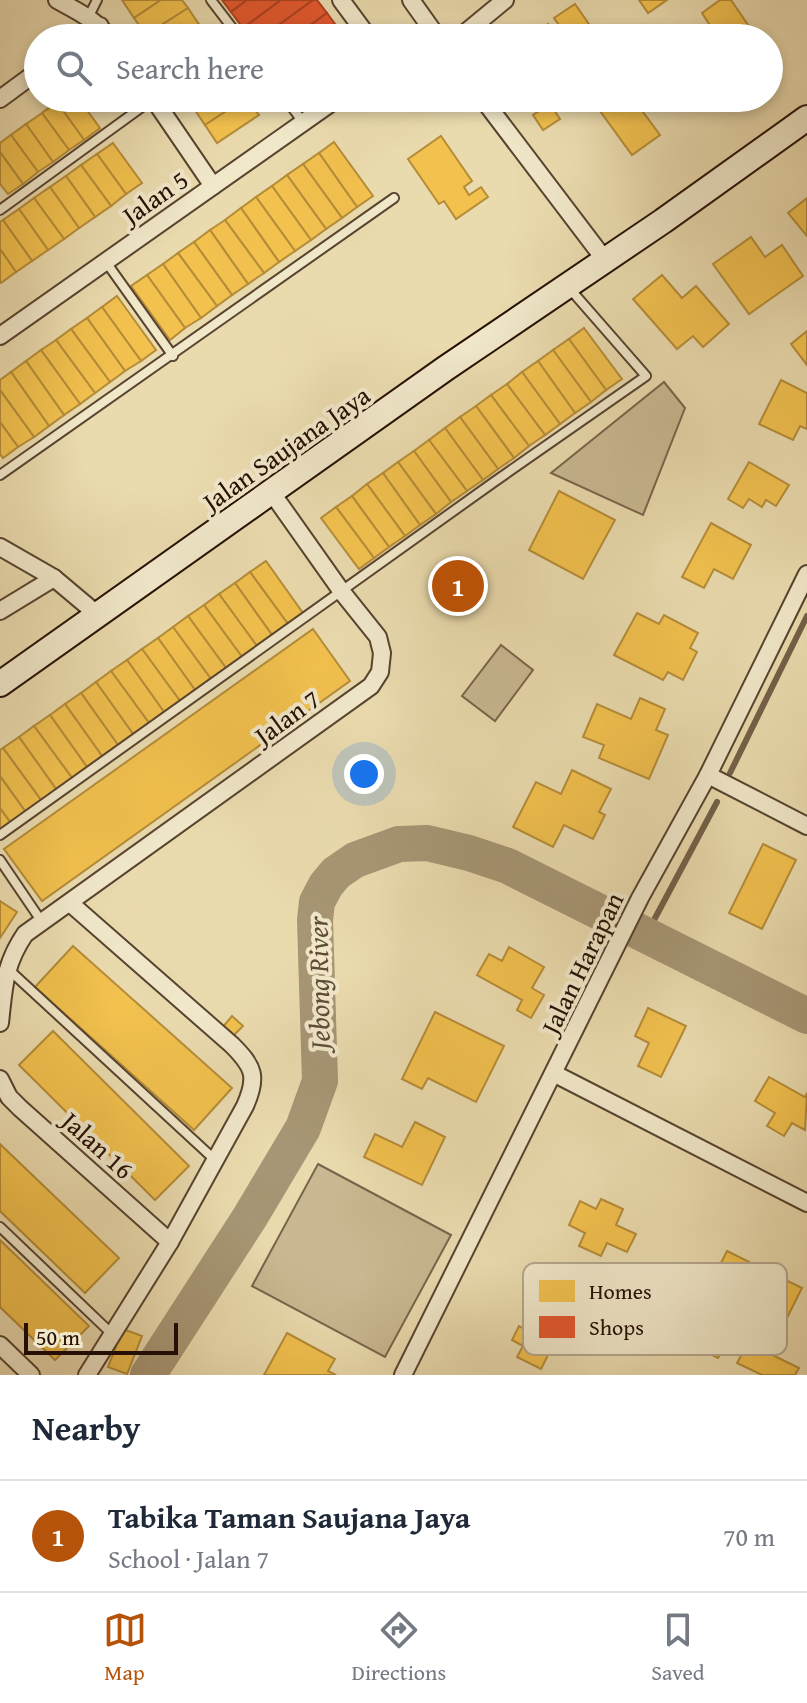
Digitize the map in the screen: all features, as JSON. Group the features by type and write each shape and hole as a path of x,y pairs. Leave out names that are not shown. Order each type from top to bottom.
{"main road":[{"name":"Jalan Saujana Jaya","path":"0,684 807,118"}],"street":[{"path":"57,0 94,24"},
{"path":"341,0 359,24"},
{"path":"411,0 427,24"},
{"path":"476,24 505,0"},
{"path":"0,99 24,81"},
{"path":"162,112 213,186"},
{"name":"Jalan 5","path":"0,336 318,112"},
{"path":"493,112 605,260"},
{"name":"Jalan 7","path":"42,922 371,686 380,672 382,653 378,637 272,493"},
{"path":"0,547 54,578 98,615"},
{"name":"Jalan Harapan","path":"403,1375 640,898 708,775 807,574"},
{"path":"0,611 54,578"},
{"path":"708,775 807,826"},
{"path":"70,903 246,1060 253,1074 252,1090 170,1242 87,1375"},
{"path":"0,1023 6,968 12,953 25,934 42,922"},
{"path":"555,1074 807,1203"},
{"name":"Jalan 16","path":"0,1079 9,1097 20,1108 170,1242"},
{"path":"0,1345 31,1375"}],"lane":[{"path":"97,0 99,24"},
{"path":"211,0 229,24"},
{"path":"0,210 135,112"},
{"path":"296,112 303,122"},
{"path":"0,475 394,198"},
{"path":"105,261 173,356"},
{"path":"0,835 646,376 567,286"},
{"path":"0,860 42,922"},
{"path":"6,968 214,1159"},
{"path":"0,1227 112,1334"}],"shaded area":[{"path":"664,382 685,408 643,515 551,473"},
{"path":"501,645 533,670 495,721 462,696"},
{"path":"318,1164 451,1235 385,1357 252,1286"}],"building: Homes":[{"path":"122,0 161,0 134,18"},
{"path":"161,0 182,0 188,8 163,24 138,24 134,18"},
{"path":"639,0 667,0 648,13"},
{"path":"720,0 731,0 747,24 709,24 702,13"},
{"path":"575,4 589,24 558,24 554,18"},
{"path":"188,8 199,24 163,24"},
{"path":"64,112 88,112 100,128 84,140"},
{"path":"64,112 84,140 69,150 42,113"},
{"path":"196,112 225,112 205,125"},
{"path":"225,112 257,112 259,115 217,143 205,125"},
{"path":"555,112 560,119 543,130 533,115"},
{"path":"601,112 643,112 660,135 632,155"},
{"path":"42,113 69,150 53,162 26,124"},
{"path":"26,124 53,162 38,172 11,135"},
{"path":"11,135 38,172 23,184 0,152 0,143"},
{"path":"441,136 472,181 464,187 469,195 481,187 488,197 456,219 444,201 439,204 408,159"},
{"path":"334,142 373,196 357,207 319,153"},
{"path":"113,143 142,183 126,194 97,154"},
{"path":"0,152 23,184 8,194 0,184"},
{"path":"319,153 357,207 342,218 303,164"},
{"path":"97,154 126,194 111,206 81,165"},
{"path":"303,164 342,218 326,229 287,175"},
{"path":"81,165 111,206 95,217 66,176"},
{"path":"287,175 326,229 311,240 272,186"},
{"path":"66,176 95,217 79,228 50,187"},
{"path":"272,186 311,240 295,251 256,197"},
{"path":"50,187 79,228 64,239 34,198"},
{"path":"256,197 295,251 279,262 241,208"},
{"path":"34,198 64,239 48,250 19,209"},
{"path":"807,198 807,236 788,213"},
{"path":"241,208 279,262 264,273 225,220"},
{"path":"19,209 48,250 32,261 3,220"},
{"path":"3,220 32,261 16,272 0,249 0,222"},
{"path":"225,220 264,273 248,284 210,230"},
{"path":"210,230 248,284 232,295 194,242"},
{"path":"751,237 765,257 782,245 803,276 749,314 713,264"},
{"path":"194,242 232,295 217,306 178,253"},
{"path":"0,249 16,272 1,283 0,282"},
{"path":"178,253 217,306 201,318 163,264"},
{"path":"163,264 201,318 185,328 147,275"},
{"path":"147,275 185,328 170,340 131,286"},
{"path":"662,275 682,298 696,286 729,324 703,347 693,336 677,349 633,299"},
{"path":"117,296 156,350 141,361 102,307"},
{"path":"102,307 141,361 125,371 87,318"},
{"path":"87,318 125,371 110,382 71,329"},
{"path":"584,328 622,379 606,390 569,339"},
{"path":"71,329 110,382 95,393 56,340"},
{"path":"807,331 807,365 791,344"},
{"path":"569,339 606,390 591,402 553,350"},
{"path":"56,340 95,393 80,404 41,350"},
{"path":"41,350 80,404 64,415 26,361"},
{"path":"553,350 591,402 575,413 538,361"},
{"path":"26,361 64,415 49,426 11,372"},
{"path":"538,361 575,413 560,424 522,372"},
{"path":"11,372 49,426 34,437 0,390 0,380"},
{"path":"522,372 560,424 545,435 507,384"},
{"path":"781,380 807,393 807,429 800,426 793,440 759,424"},
{"path":"507,384 545,435 529,446 491,395"},
{"path":"0,390 34,437 18,447 0,422"},
{"path":"491,395 529,446 514,458 476,406"},
{"path":"476,406 514,458 498,469 460,417"},
{"path":"460,417 498,469 483,480 445,428"},
{"path":"0,422 18,447 3,458 0,454"},
{"path":"445,428 483,480 467,491 429,440"},
{"path":"429,440 467,491 451,502 414,451"},
{"path":"414,451 451,502 436,514 398,462"},
{"path":"398,462 436,514 420,525 383,473"},
{"path":"749,462 789,485 776,506 766,500 762,507 749,499 743,508 728,499"},
{"path":"383,473 420,525 405,536 367,484"},
{"path":"367,484 405,536 389,547 352,496"},
{"path":"559,491 615,520 583,579 529,550"},
{"path":"352,496 389,547 374,558 336,507"},
{"path":"336,507 374,558 359,569 321,518"},
{"path":"711,523 751,545 733,579 714,569 704,588 682,577"},
{"path":"266,561 303,613 288,624 250,572"},
{"path":"250,572 288,624 272,635 235,583"},
{"path":"235,583 272,635 257,646 219,594"},
{"path":"219,594 257,646 242,657 204,605"},
{"path":"204,605 242,657 226,668 188,616"},
{"path":"637,613 659,624 664,615 698,633 690,648 697,652 683,680 668,672 663,680 614,655"},
{"path":"188,616 226,668 211,679 173,627"},
{"path":"173,627 211,679 195,690 158,638"},
{"path":"313,629 350,681 42,901 4,849"},
{"path":"158,638 195,690 180,701 142,649"},
{"path":"142,649 180,701 164,712 127,660"},
{"path":"127,660 164,712 149,723 111,671"},
{"path":"111,671 149,723 133,734 96,682"},
{"path":"96,682 133,734 118,745 81,693"},
{"path":"81,693 118,745 102,756 65,704"},
{"path":"640,698 665,709 656,730 668,735 649,779 599,758 604,745 583,737 597,704 631,719"},
{"path":"65,704 102,756 87,767 50,715"},
{"path":"50,715 87,767 72,778 34,726"},
{"path":"34,726 72,778 56,789 19,737"},
{"path":"19,737 56,789 41,800 3,748"},
{"path":"3,748 41,800 25,811 0,776 0,750"},
{"path":"572,770 611,789 599,812 605,815 593,839 564,825 553,847 513,827 536,782 561,794"},
{"path":"0,776 25,811 10,822 0,808"},
{"path":"0,808 10,822 0,829"},
{"path":"763,844 796,860 762,929 729,913"},
{"path":"0,901 17,912 0,938"},
{"path":"73,946 232,1088 194,1130 35,987"},
{"path":"509,947 544,967 532,988 544,995 531,1018 517,1010 522,1000 477,975 489,954 502,961"},
{"path":"648,1008 686,1026 661,1077 638,1066 649,1043 635,1036"},
{"path":"435,1012 504,1046 476,1102 428,1078 422,1089 402,1079"},
{"path":"232,1016 243,1026 232,1037 222,1028"},
{"path":"53,1031 189,1166 155,1200 19,1065"},
{"path":"769,1077 805,1097 807,1093 805,1130 792,1123 784,1136 767,1126 775,1113 755,1101"},
{"path":"415,1122 445,1137 422,1185 364,1157 375,1134 402,1147"},
{"path":"0,1144 119,1258 85,1293 0,1211"},
{"path":"601,1199 623,1209 616,1225 636,1234 627,1252 607,1243 601,1256 579,1246 585,1233 569,1225 580,1201 596,1209"},
{"path":"0,1240 89,1326 55,1360 0,1307"},
{"path":"727,1251 751,1263 721,1263"},
{"path":"787,1281 802,1288 787,1318"},
{"path":"519,1326 523,1328 523,1346 512,1340"},
{"path":"123,1329 142,1336 127,1374 108,1367"},
{"path":"287,1333 335,1359 328,1371 336,1375 264,1375"},
{"path":"523,1346 523,1355 548,1355 541,1369 517,1357"},
{"path":"741,1355 772,1355 799,1368 795,1375 762,1375 737,1363"}],"building: Shops":[{"path":"222,0 247,0 231,12"},
{"path":"247,0 281,0 248,24 240,24 231,12"},
{"path":"281,0 313,0 280,24 248,24"},
{"path":"313,0 317,0 327,13 312,24 280,24"},
{"path":"327,13 335,24 312,24"}],"waterway":[{"path":"730,773 807,616"},
{"path":"646,935 717,802"},
{"name":"Jebong River","path":"148,1375 250,1217 303,1128 320,1081 317,902 336,873 355,860 399,844 427,843 508,866 807,1016"}],"place":[{"name":"Tabika Taman Saujana Jaya","path":"458,586"}]}
